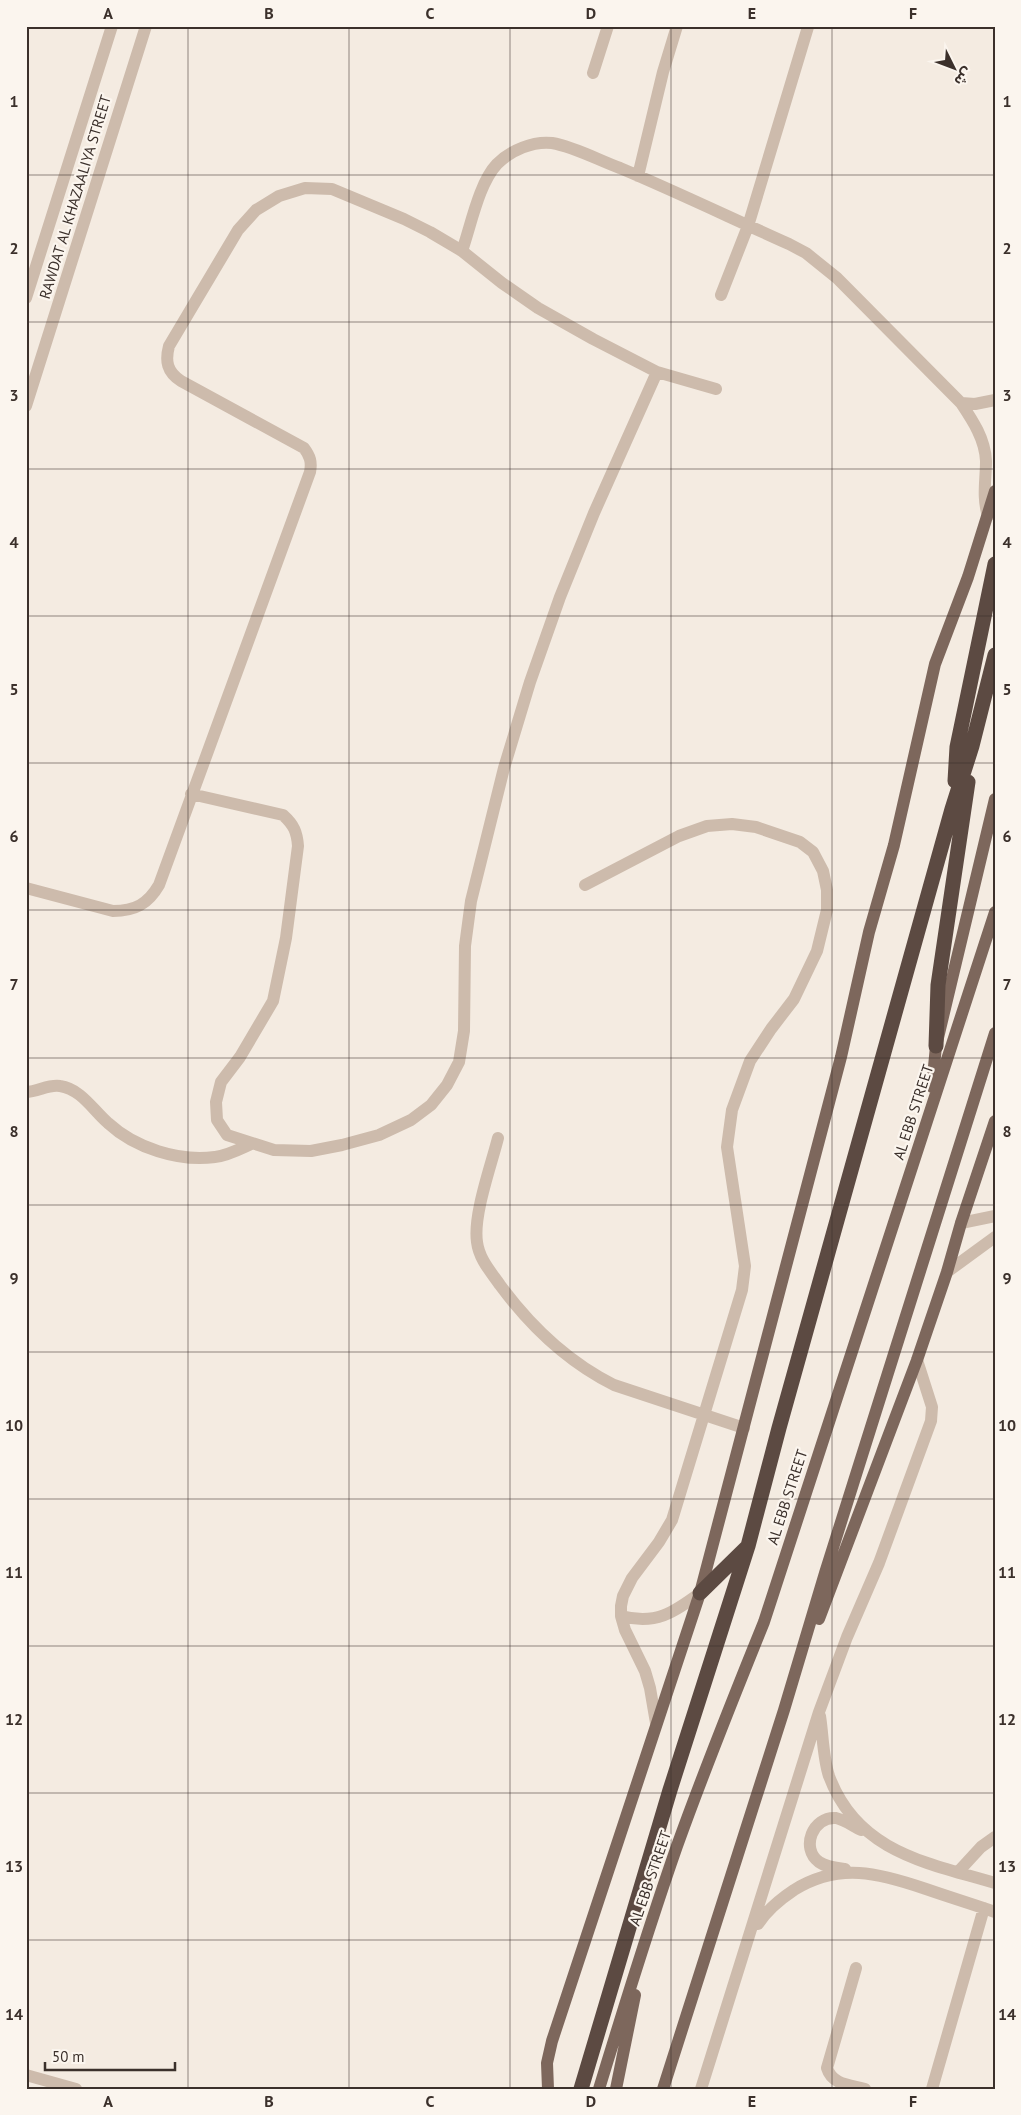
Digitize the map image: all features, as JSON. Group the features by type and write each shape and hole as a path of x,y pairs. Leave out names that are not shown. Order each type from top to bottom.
{"highway":[{"path":"952,809 957,747 995,564"},
{"path":"581,2089 670,1790 748,1546 952,809 972,746 995,655"},
{"path":"936,1046 938,985 962,829 972,746"},
{"path":"700,1593 748,1546"}],"main road":[{"path":"548,2089 547,2063 552,2041 700,1593 836,1075 869,932 894,845 933,671 988,516 995,491"},
{"path":"931,1108 936,1046 995,799"},
{"name":"AL EBB STREET","path":"599,2089 645,1941 678,1844 764,1622 995,912"},
{"path":"663,2089 784,1710 824,1573 995,1033"},
{"path":"784,1710 917,1360 995,1121"},
{"path":"616,2089 630,2026 645,1941"}],"street":[{"name":"RAWDAT AL KHAZAALIYA STREET","path":"26,298 112,26"},
{"name":"RAWDAT AL KHAZAALIYA STREET","path":"26,406 146,26"},
{"path":"593,73 608,26"},
{"path":"638,176 663,72 677,26"},
{"path":"721,295 748,226 808,27"},
{"path":"462,251 486,180 497,164 513,152 531,144 551,143 570,148 638,176 806,253 843,284 961,403 974,422 982,439 986,458 984,492 988,516"},
{"path":"26,888 113,911 127,911 140,906 152,897 159,885 310,472 312,463 304,448 172,375 168,366 166,356 170,346 238,230 256,210 279,196 306,188 332,189 404,218 462,251 502,283 538,308 657,372 716,389"},
{"path":"191,794 283,815 292,823 297,834 298,846 286,938 273,1000 244,1050 221,1082 216,1102 217,1120 227,1135 274,1150 311,1151 379,1135 411,1120 431,1105 447,1085 459,1062 464,1031 466,946 471,901 504,768 530,682 560,597 594,513 657,372"},
{"path":"961,403 975,404 995,400"},
{"path":"585,885 679,836 708,826 732,824 756,827 800,842 813,852 823,870 826,890 827,910 817,951 794,999 750,1062 732,1110 727,1148 745,1275 742,1290 672,1520 660,1542 627,1587 622,1606 621,1616 631,1643 645,1671 656,1723"},
{"path":"26,1092 54,1085 68,1089 86,1100 108,1124 125,1136 163,1152 187,1157 216,1157 251,1144"},
{"path":"498,1138 478,1222 477,1242 482,1260 502,1288 545,1337 561,1352 595,1376 614,1385 744,1428"},
{"path":"961,1223 995,1216"},
{"path":"947,1272 995,1237"},
{"path":"703,2086 819,1712 847,1637 879,1563 931,1421 932,1407 917,1360"},
{"path":"621,1616 644,1620 667,1615 700,1593"},
{"path":"819,1712 829,1774 837,1794 848,1811 876,1839"},
{"path":"932,2089 989,1910 873,1873 824,1865 816,1860 811,1852 809,1843 811,1833 824,1820 834,1818 843,1820 886,1846 908,1856 995,1883"},
{"path":"958,1872 981,1847 995,1837"},
{"path":"751,1934 766,1912 784,1896 803,1885 835,1874 858,1872"},
{"path":"856,1968 827,2068 830,2076 835,2081 865,2089"},
{"path":"26,2075 76,2089"}]}
